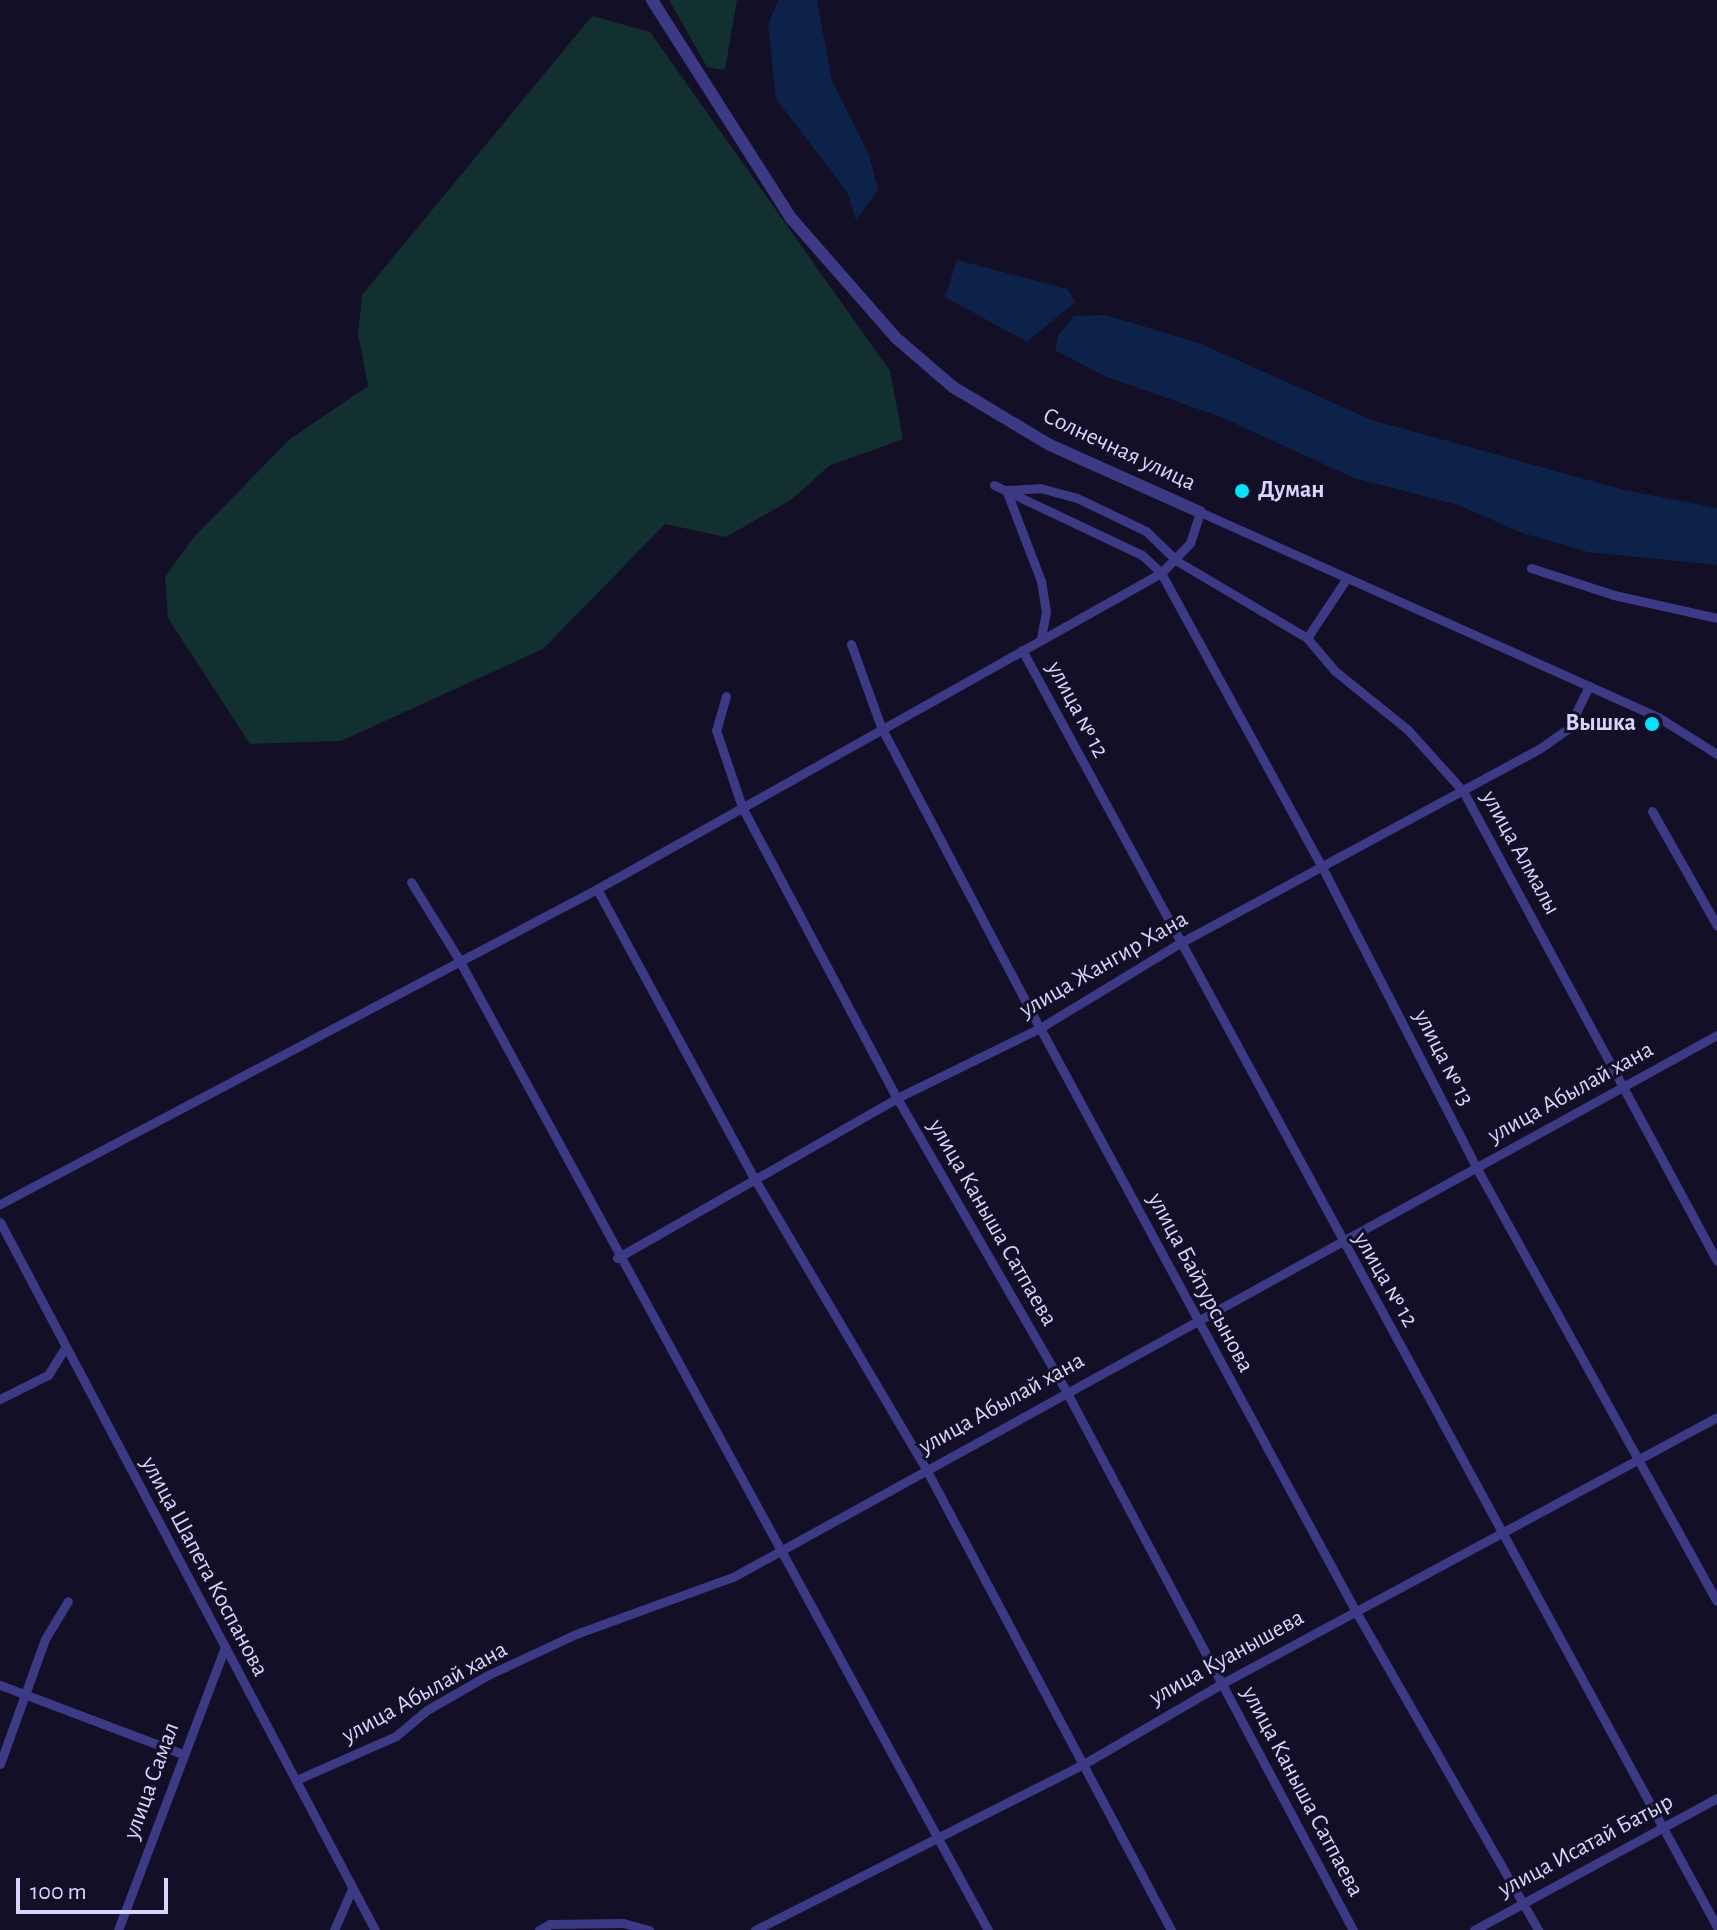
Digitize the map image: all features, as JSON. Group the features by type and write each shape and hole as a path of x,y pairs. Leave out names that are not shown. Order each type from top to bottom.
{"street":[{"name":"Солнечная улица","path":"652,0 791,218 896,338 953,387 1050,445 1658,717 1717,754"},
{"path":"994,485 1142,555 1161,573"},
{"name":"улица Алмалы","path":"1006,490 1040,488 1077,498 1146,531 1177,561 1307,638 1335,671 1408,730 1463,791 1717,1261"},
{"name":"улица № 12","path":"1006,490 1041,581 1046,612 1041,638"},
{"path":"0,1204 235,1083 458,958 597,889 881,727 1161,573 1177,561 1200,512"},
{"path":"1531,568 1614,595 1717,618"},
{"name":"улица № 13","path":"1161,573 1322,867 1476,1167 1717,1601"},
{"path":"1307,638 1347,578"},
{"name":"улица Байтурсынова","path":"851,644 881,727 1040,1028 1355,1610 1538,1930"},
{"name":"улица № 12","path":"1022,650 1340,1243 1717,1927"},
{"name":"улица Жангир Хана","path":"617,1258 897,1098 1040,1028 1180,943 1463,791 1568,729 1589,686"},
{"name":"улица Каныша Сатпаева","path":"726,696 716,730 742,807 897,1098 1066,1391 1353,1930"},
{"path":"1652,811 1717,926"},
{"path":"411,882 458,958 617,1258 781,1550 988,1930"},
{"path":"597,889 754,1178 926,1469 1171,1930"},
{"name":"улица Абылай хана","path":"296,1780 396,1736 427,1710 488,1675 576,1634 733,1577 1717,1035"},
{"name":"улица Шапета Коспанова","path":"0,1222 64,1349 375,1930"},
{"path":"0,1399 48,1375 64,1349"},
{"name":"улица Куанышева","path":"755,1930 1082,1765 1355,1610 1502,1536 1717,1417"},
{"path":"0,1764 45,1639 68,1601"},
{"name":"улица Самал","path":"118,1930 225,1647"},
{"path":"0,1685 183,1754"},
{"name":"улица Исатай Батыр","path":"1474,1930 1717,1798"},
{"path":"334,1930 352,1889"},
{"path":"539,1930 550,1924 623,1923 649,1930"}],"green space":[{"path":"669,0 737,0 725,70 707,67"},
{"path":"592,16 650,32 890,371 903,439 829,466 791,500 726,537 665,524 543,649 341,741 250,744 168,618 165,577 194,537 290,439 368,386 358,334 362,295"}],"water":[{"path":"778,0 817,0 832,81 869,155 878,190 856,220 847,192 776,99 768,25"},
{"path":"957,260 1068,289 1075,302 1027,342 945,297"},
{"path":"1106,315 1199,343 1372,420 1624,490 1717,508 1717,565 1588,552 1522,533 1458,505 1354,478 1221,417 1104,376 1055,350 1058,336 1074,316"}],"place":[{"name":"Думан","path":"1242,491"},
{"name":"Вышка","path":"1652,724"}]}
